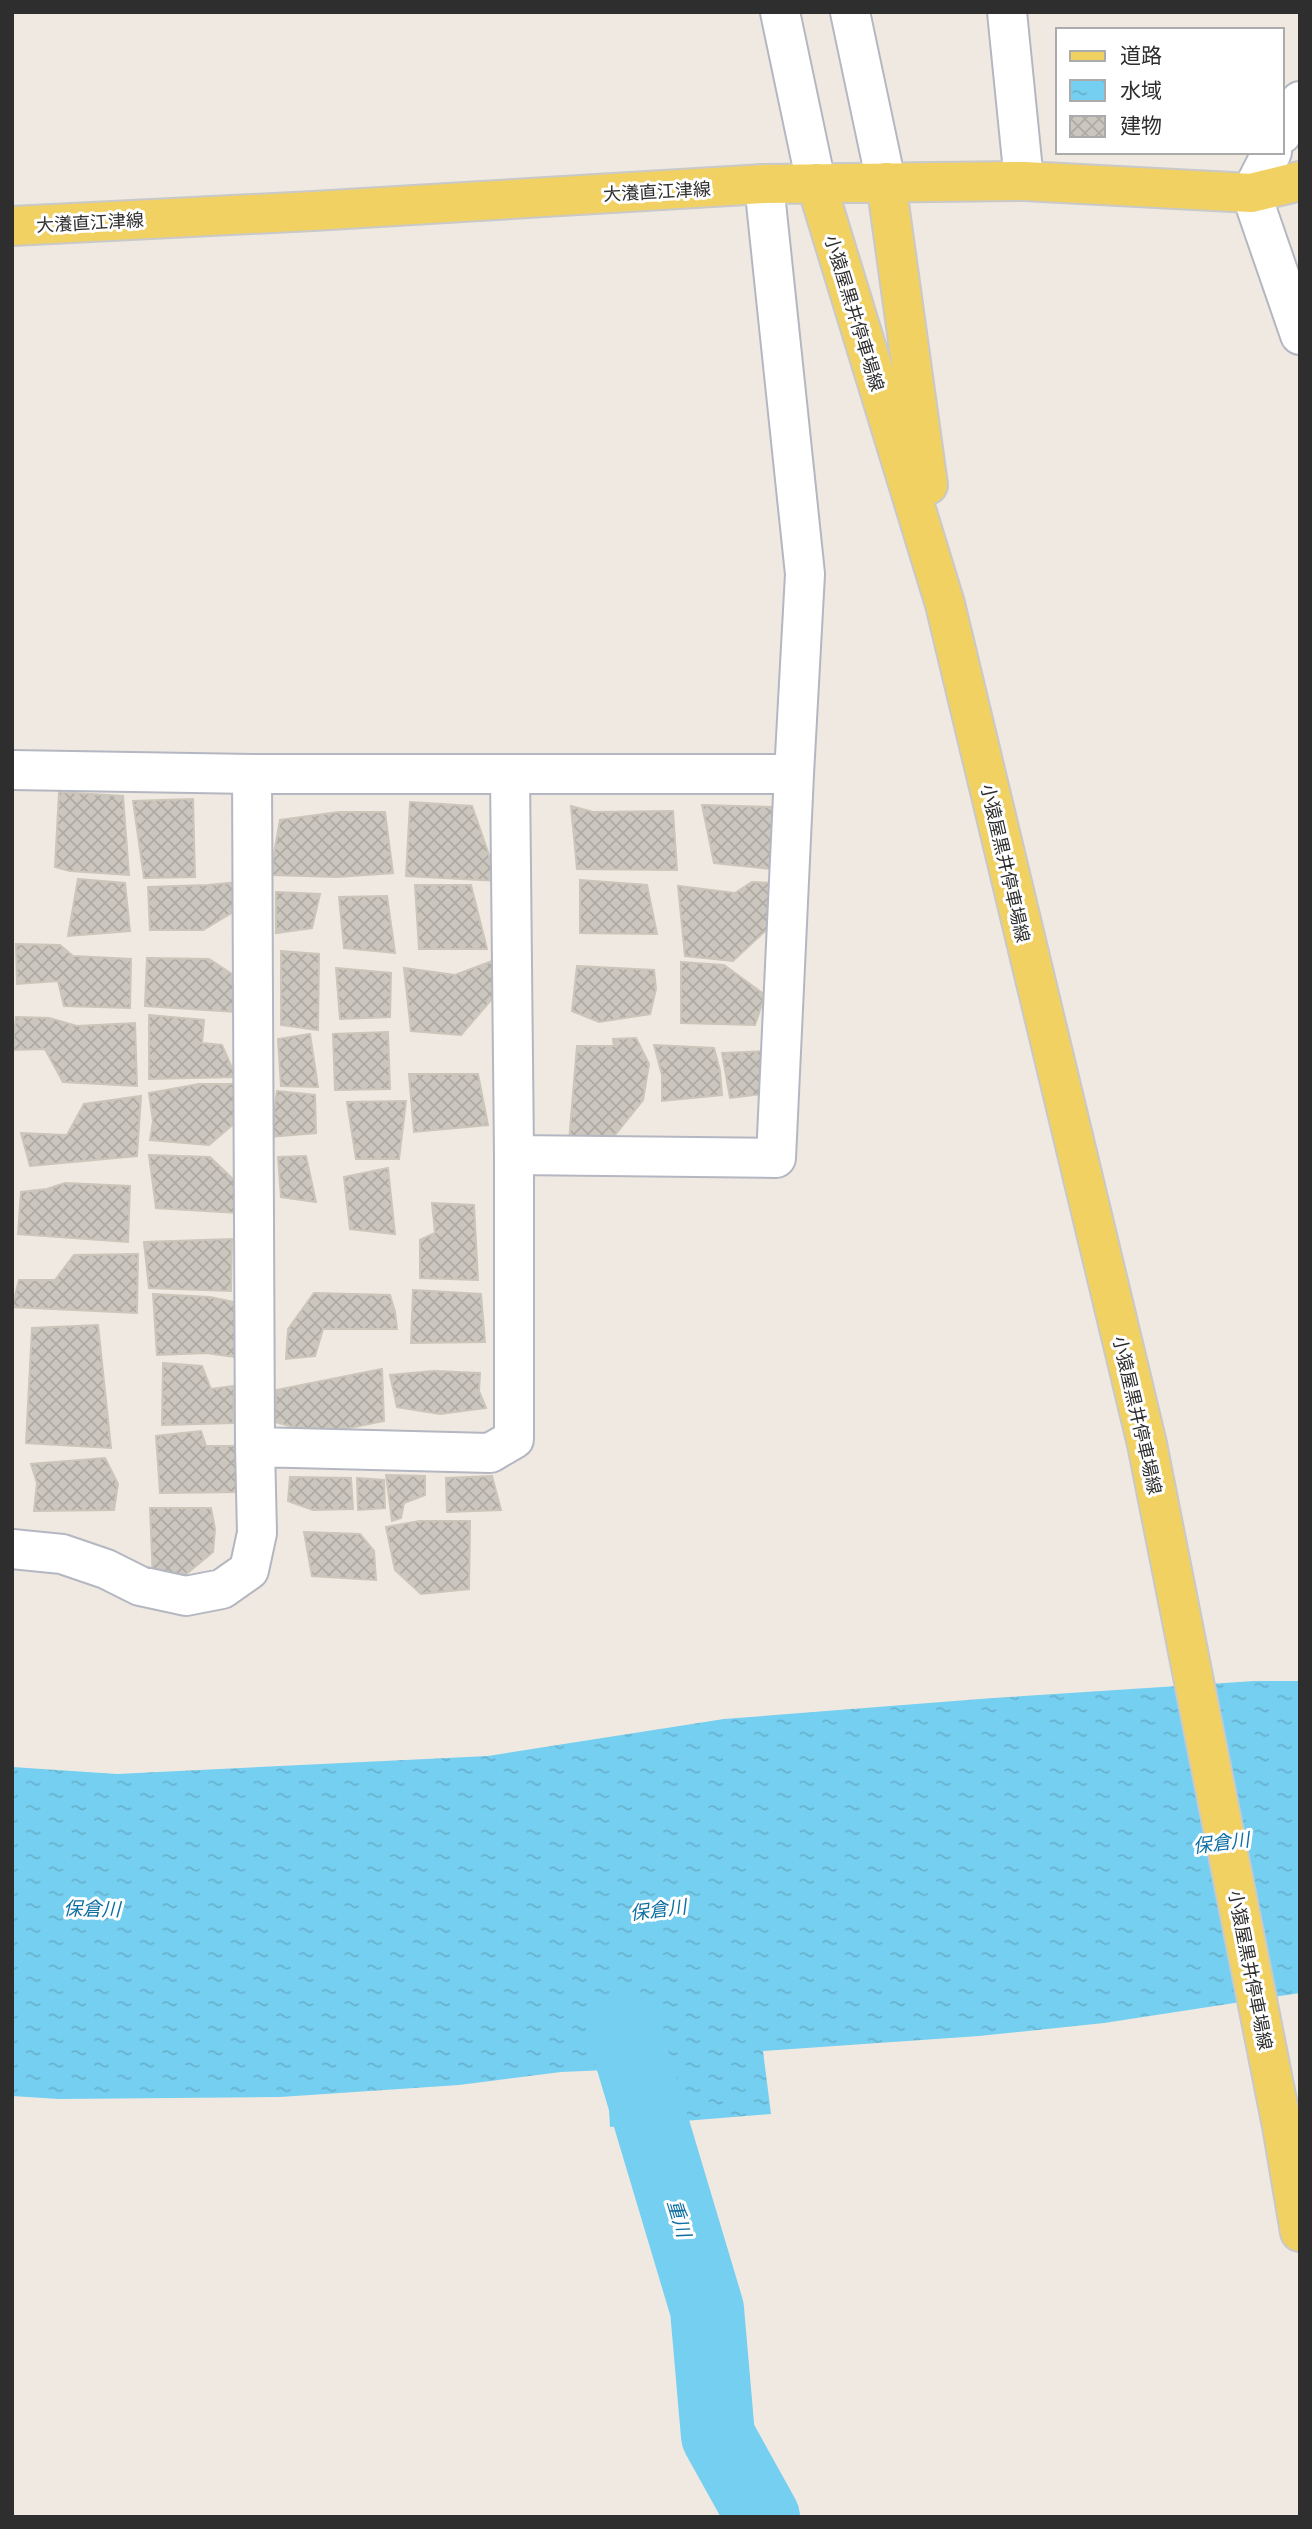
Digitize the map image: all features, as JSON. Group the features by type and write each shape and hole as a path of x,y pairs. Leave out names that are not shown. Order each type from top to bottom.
{"main road":[{"name":"大瀁直江津線","path":"12,226 764,184 1024,181 1251,193 1300,181"},
{"name":"小猿屋黒井停車場線","path":"886,182 945,604"},
{"name":"小猿屋黒井停車場線","path":"816,183 945,604 1147,1444 1282,2126 1300,2232"}],"street":[{"path":"780,12 816,183"},
{"path":"850,12 886,182"},
{"path":"1007,12 1024,181"},
{"path":"1284,130 1300,101"},
{"path":"1271,154 1251,193 1300,335"},
{"path":"514,1155 776,1158 805,574 764,184"},
{"path":"12,770 252,775 794,774"},
{"path":"255,1447 490,1453 514,1439 510,774"},
{"path":"12,1549 62,1554 106,1569 140,1586 186,1596 222,1590 249,1570 257,1533 252,775"}],"water":[{"name":"保倉川","path":"1255,1681 1300,1681 1300,1993 1104,2023 979,2036 763,2051 771,2114 610,2127 607,2070 561,2072 459,2085 280,2097 59,2099 12,2096 12,1767 117,1774 488,1756 724,1719"}],"building":[{"path":"59,792 123,796 129,875 70,871 55,867"},
{"path":"193,799 195,877 144,878 133,801"},
{"path":"410,802 472,806 498,881 406,876"},
{"path":"702,805 772,807 780,870 714,863"},
{"path":"571,806 593,812 673,811 677,870 577,869"},
{"path":"339,812 385,812 393,873 337,877 272,875 280,820"},
{"path":"78,879 125,883 130,931 68,936"},
{"path":"580,880 647,885 657,934 580,933"},
{"path":"237,882 240,908 203,930 150,930 148,887"},
{"path":"752,882 772,883 776,921 733,961 685,956 678,886 735,893"},
{"path":"415,885 471,885 487,949 419,949"},
{"path":"276,892 320,894 312,928 276,933"},
{"path":"387,896 395,953 344,948 339,897"},
{"path":"16,944 60,945 73,956 131,959 130,1008 64,1006 58,981 17,984"},
{"path":"281,951 319,954 318,1030 281,1025"},
{"path":"147,958 209,959 238,978 236,1012 145,1006"},
{"path":"495,960 498,992 461,1035 411,1031 404,968 455,975"},
{"path":"681,962 724,965 765,995 755,1025 681,1023"},
{"path":"577,966 654,970 656,989 650,1014 599,1022 572,1011"},
{"path":"336,968 391,973 390,1017 340,1019"},
{"path":"149,1015 204,1020 202,1043 222,1045 236,1077 149,1079"},
{"path":"16,1017 49,1018 77,1026 135,1023 137,1086 63,1082 45,1049 12,1050"},
{"path":"388,1032 390,1089 335,1090 333,1034"},
{"path":"310,1034 318,1087 281,1086 278,1039"},
{"path":"636,1038 649,1064 643,1100 607,1145 569,1142 577,1046 614,1046 613,1039"},
{"path":"654,1045 714,1048 722,1095 662,1101 662,1075"},
{"path":"767,1051 771,1093 730,1098 722,1053"},
{"path":"409,1074 478,1074 488,1125 414,1132"},
{"path":"199,1084 243,1084 243,1116 209,1145 150,1140 153,1121 149,1093"},
{"path":"277,1091 315,1095 316,1133 270,1137"},
{"path":"141,1096 137,1156 30,1166 21,1133 67,1135 84,1104"},
{"path":"406,1101 399,1159 356,1159 347,1102"},
{"path":"149,1155 210,1157 238,1184 238,1213 156,1208"},
{"path":"306,1156 316,1202 281,1197 278,1157"},
{"path":"388,1168 395,1234 350,1229 344,1177"},
{"path":"65,1183 130,1186 128,1242 18,1234 21,1192 47,1189"},
{"path":"432,1203 474,1205 478,1280 420,1278 420,1240 435,1233"},
{"path":"232,1239 231,1291 149,1288 144,1242"},
{"path":"138,1254 137,1313 12,1307 19,1280 55,1280 74,1255"},
{"path":"413,1290 481,1294 485,1342 411,1343"},
{"path":"314,1293 390,1295 397,1329 323,1329 315,1356 286,1359 288,1329"},
{"path":"153,1294 210,1297 234,1302 236,1357 206,1353 157,1355"},
{"path":"98,1325 111,1448 26,1443 32,1328"},
{"path":"163,1363 202,1366 211,1389 234,1386 233,1423 162,1425"},
{"path":"382,1369 384,1421 320,1434 275,1422 276,1390"},
{"path":"434,1371 480,1373 479,1391 486,1408 440,1414 397,1407 390,1375"},
{"path":"201,1431 206,1446 241,1446 241,1492 160,1493 156,1436"},
{"path":"105,1458 118,1484 114,1510 34,1511 37,1483 31,1464"},
{"path":"386,1475 425,1476 425,1495 404,1503 401,1518 392,1521"},
{"path":"492,1476 501,1510 447,1512 446,1478"},
{"path":"290,1477 351,1478 353,1509 313,1510 288,1501"},
{"path":"357,1478 384,1480 385,1508 358,1510"},
{"path":"150,1508 211,1508 215,1529 213,1552 185,1575 153,1579"},
{"path":"420,1521 470,1521 469,1589 421,1594 395,1570 386,1527"},
{"path":"304,1532 360,1534 374,1551 376,1580 312,1576"}],"waterway":[{"name":"重川","path":"623,2028 707,2309 718,2436 763,2517"}]}
